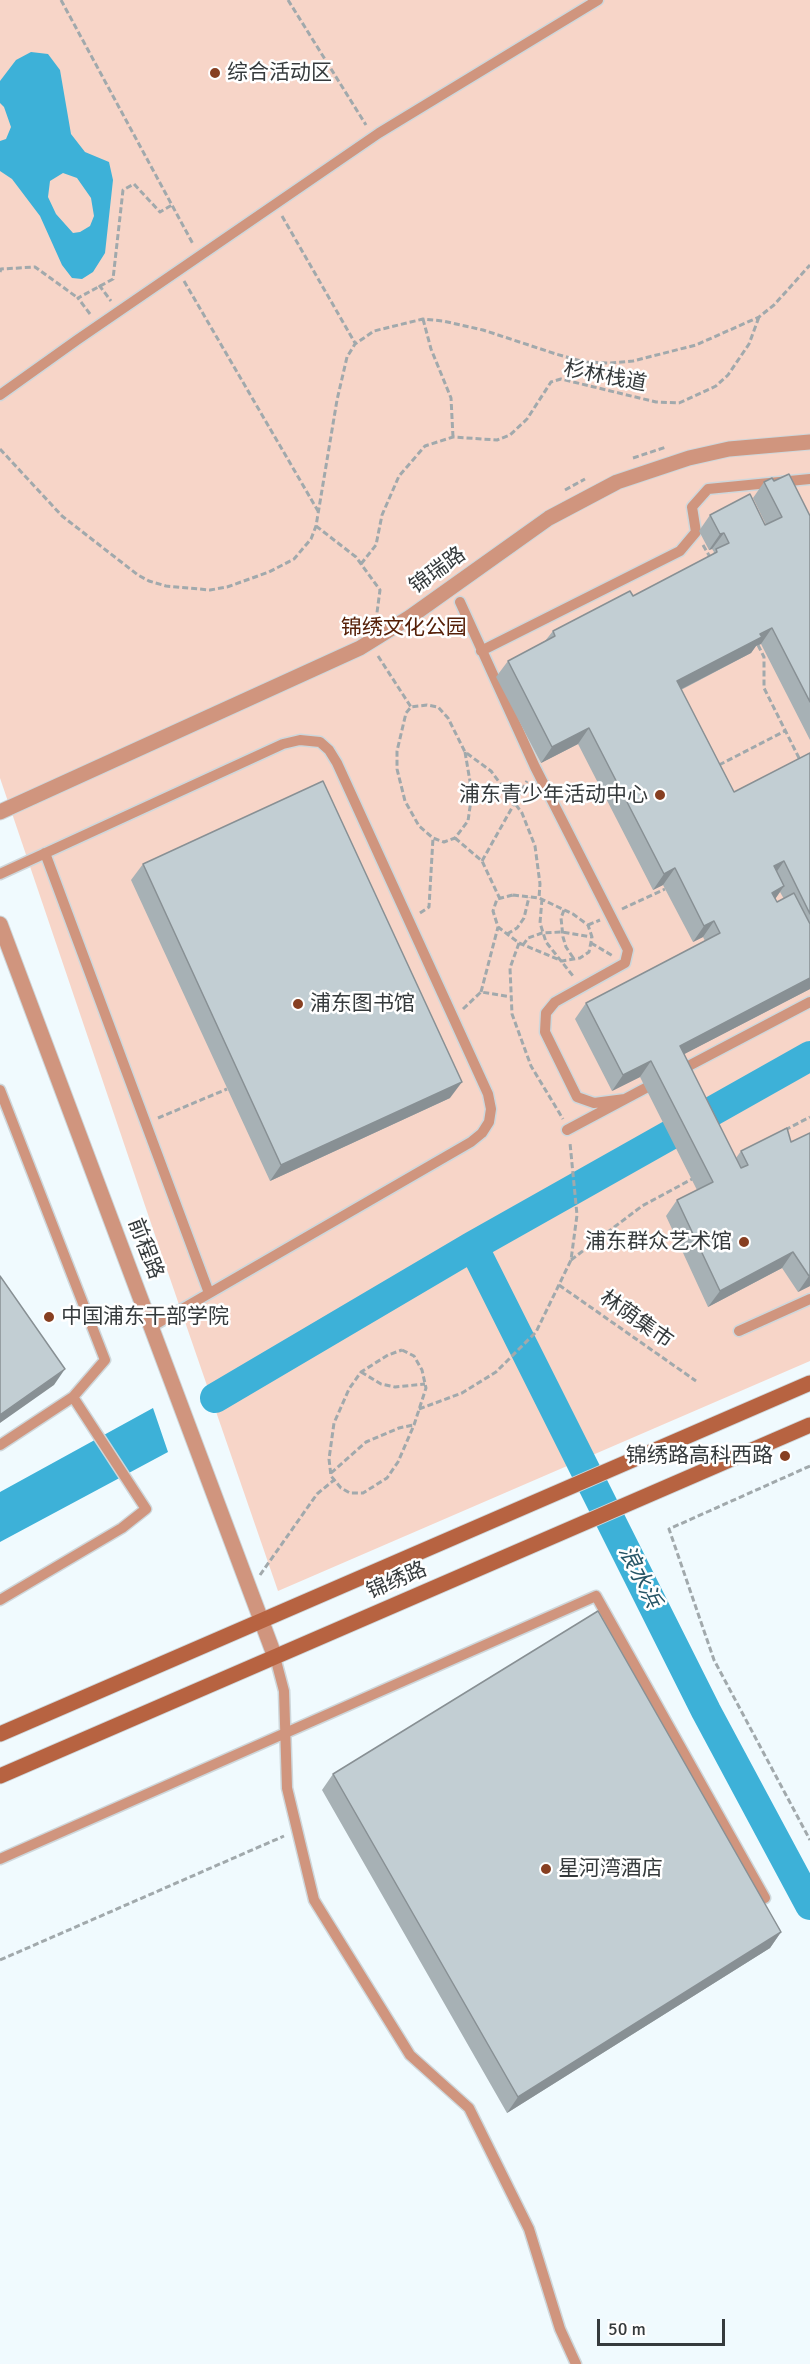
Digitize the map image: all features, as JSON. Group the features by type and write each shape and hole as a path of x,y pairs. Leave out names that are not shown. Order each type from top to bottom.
{"main road":[{"name":"锦绣路","path":"0,1734 810,1383"},
{"name":"锦绣路","path":"0,1776 810,1425"}],"street":[{"name":"锦瑞路","path":"0,812 360,648 410,617 549,518 617,482 688,458 729,449 810,442"},
{"name":"前程路","path":"0,924 275,1657"}],"lane":[{"path":"0,395 373,137 598,0"},
{"path":"481,651 680,550 696,532 692,507 708,489 810,479"},
{"path":"460,602 535,767 628,950 625,963 555,1002 546,1013 545,1032 577,1097 594,1102 625,1099"},
{"path":"0,874 283,744 300,740 315,741 325,746 337,763 490,1101 491,1116 482,1133 471,1142 151,1327"},
{"path":"45,853 208,1293"},
{"path":"567,1130 810,1002"},
{"path":"0,1090 105,1360 73,1397 0,1445"},
{"path":"739,1331 810,1299"},
{"path":"0,1600 122,1528 146,1509 73,1397"},
{"path":"0,1859 284,1736 596,1596 765,1898"},
{"path":"275,1657 284,1691 287,1788 314,1900 410,2055 469,2108 529,2229 560,2329 576,2364"}],"path":[{"path":"61,0 200,256"},
{"path":"288,0 373,137"},
{"path":"78,298 113,279 123,190 134,184 160,212 172,205"},
{"path":"276,204 355,344"},
{"path":"0,450 62,516 148,581 166,586 210,590 241,583 294,559 311,539 316,526 347,357 355,344 374,331 423,319 458,323 585,362 610,363 660,355 696,345 759,317 774,305 810,265"},
{"path":"0,272 1,269 35,267 78,298 99,325"},
{"path":"178,271 318,512"},
{"path":"99,285 119,311"},
{"name":"杉林栈道","path":"361,564 376,545 382,515 399,476 425,446 453,437 497,440 510,435 527,419 551,382 561,379 656,402 679,403 716,386 728,375 749,344 759,317"},
{"path":"423,319 431,349 452,398 453,437"},
{"path":"629,460 675,444"},
{"path":"558,494 593,475"},
{"path":"316,526 356,557 380,590 376,620"},
{"path":"696,532 712,562"},
{"path":"368,624 385,614"},
{"path":"758,645 764,657 764,688 803,767"},
{"path":"378,656 411,706"},
{"path":"411,706 438,707 448,718 465,752 472,793 468,821 455,838 444,842 433,838 419,826 405,801 397,769 401,729 411,706"},
{"path":"714,768 785,731"},
{"path":"465,752 491,771 522,813 535,846 541,898 540,923 543,933 549,947 581,988"},
{"path":"482,861 535,767"},
{"path":"409,921 429,907 433,838"},
{"path":"455,838 482,861 500,899"},
{"path":"588,926 665,889"},
{"path":"453,1018 481,992 498,927 493,911 497,900 513,895 541,898 588,926 592,937 589,952 580,958 562,961 521,944 498,927"},
{"path":"507,934 517,928 525,918 529,897"},
{"path":"564,910 561,918 562,932 566,947 574,959"},
{"path":"419,1409 462,1393 496,1372 536,1332 570,1260 577,1215 573,1164 567,1130 561,1114 531,1066 518,1034 512,1014 510,968 521,944 528,938 543,933 562,932 592,937"},
{"path":"591,943 625,963"},
{"path":"481,992 512,997"},
{"path":"145,1124 227,1089"},
{"path":"778,1134 810,1117"},
{"path":"570,1260 642,1206 694,1178"},
{"name":"林荫集市","path":"559,1285 696,1381"},
{"path":"402,1350 414,1356 422,1370 426,1388 419,1409 398,1462 387,1478 363,1492 350,1494 340,1488 331,1473 329,1459 334,1424 349,1389 362,1372 388,1354 402,1350"},
{"path":"362,1372 381,1384 395,1387 425,1383"},
{"path":"331,1473 366,1442 399,1428 414,1425"},
{"path":"810,1466 669,1529 714,1660 810,1840"},
{"path":"251,1588 317,1494 334,1480"},
{"path":"0,1960 297,1830"}],"green space":[{"name":"锦绣文化公园","path":"0,0 810,0 810,1361 278,1591 0,778"}],"water":[{"path":"31,52 48,54 60,70 71,134 85,152 109,162 113,180 105,253 93,272 82,279 72,278 62,265 40,216 12,179 0,171 0,141 6,139 11,127 4,107 0,103 0,81 16,60","holes":["63,173 77,178 91,198 94,216 90,226 73,233 56,214 48,197 50,181"]},
{"path":"153,1408 168,1452 0,1542 0,1492"}],"building":[{"name":"浦东青少年活动中心","path":"789,474 810,516 810,702 772,628 760,634 762,637 677,681 734,792 810,753 810,914 784,861 774,866 784,886 772,893 777,902 794,893 810,924 810,978 680,1046 741,1168 748,1165 741,1151 787,1128 791,1142 810,1133 810,1275 793,1252 720,1291 677,1200 713,1182 651,1061 623,1075 586,1003 720,933 714,921 704,926 675,868 664,874 589,728 552,747 508,661 555,636 553,631 630,591 633,596 717,552 716,549 729,543 724,533 720,534 710,515 750,494 765,525 782,517 764,482 772,478 774,481"},
{"name":"浦东图书馆","path":"323,781 462,1082 281,1165 143,864"},
{"path":"0,1276 65,1369 0,1415"},
{"name":"星河湾酒店","path":"598,1611 781,1932 518,2097 333,1774"}],"waterway":[{"path":"215,1398 473,1246 810,1056"},
{"name":"浪水浜","path":"473,1246 706,1711 810,1905"}],"place":[{"name":"综合活动区","path":"215,73"},
{"name":"浦东青少年活动中心","path":"660,795"},
{"name":"浦东图书馆","path":"298,1004"},
{"name":"浦东群众艺术馆","path":"744,1242"},
{"name":"中国浦东干部学院","path":"49,1317"},
{"name":"锦绣路高科西路","path":"785,1456"},
{"name":"星河湾酒店","path":"546,1869"}]}
